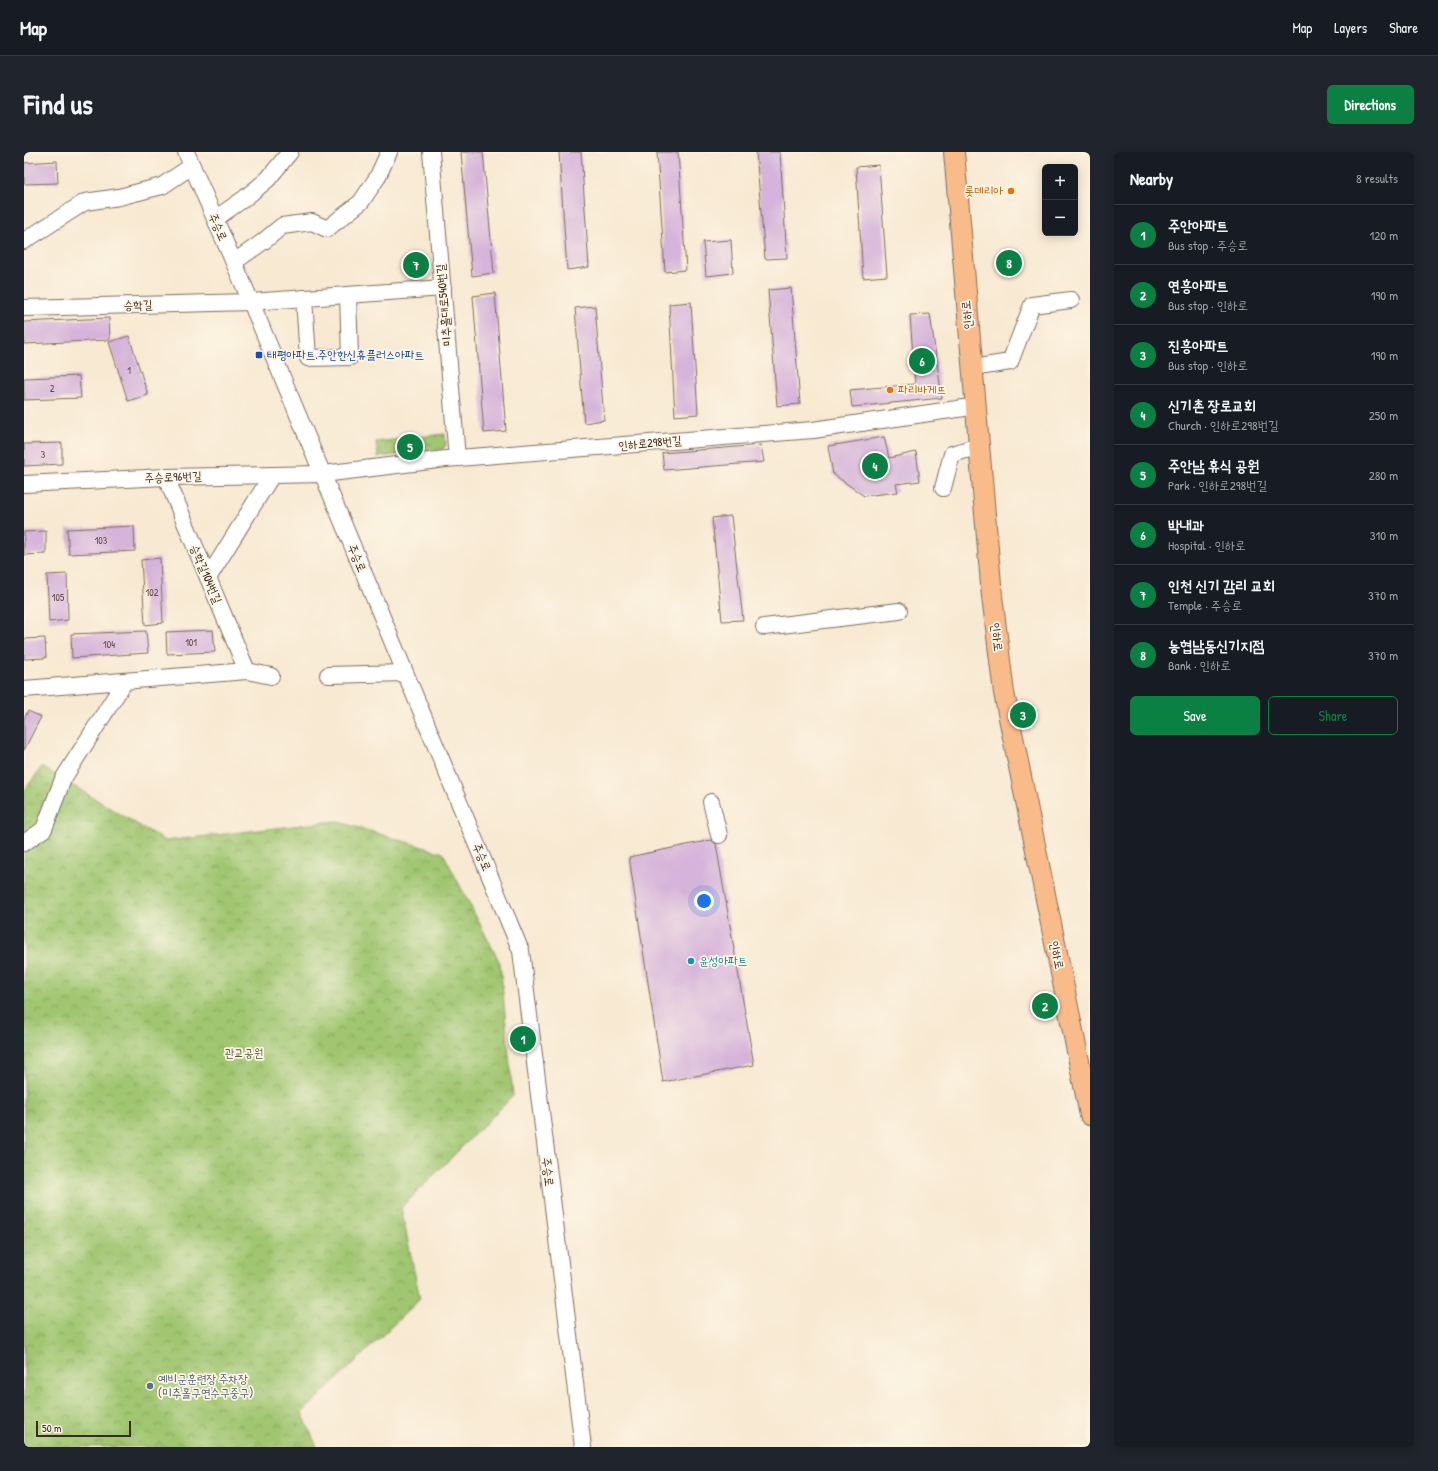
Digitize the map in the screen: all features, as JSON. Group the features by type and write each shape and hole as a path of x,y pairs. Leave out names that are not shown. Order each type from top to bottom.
{"main road":[{"name":"인하로","path":"954,152 992,596 1004,693 1090,1115"}],"street":[{"path":"215,220 246,198 268,179 290,152"},
{"path":"234,262 282,226 312,222 327,229 361,202 377,178 389,152"},
{"name":"미추홀대로540번길","path":"431,152 457,458"},
{"path":"24,241 85,202 119,197 162,186 189,159"},
{"name":"주승로","path":"189,159 251,302 521,951 583,1447"},
{"path":"251,302 443,288"},
{"path":"304,298 308,358 350,357 348,295"},
{"path":"985,366 1010,362 1032,306 1071,300"},
{"name":"승학길","path":"24,308 251,302"},
{"name":"인하로298번길","path":"323,474 457,458 813,430 976,405"},
{"path":"943,488 952,454 979,446"},
{"name":"주승로96번길","path":"24,484 166,477 323,474"},
{"path":"208,578 272,475"},
{"name":"승학길104번길","path":"166,477 247,671"},
{"path":"764,627 899,611"},
{"path":"24,689 247,671 270,676"},
{"path":"328,675 405,673"},
{"path":"24,843 44,829 63,780 125,681"},
{"path":"711,802 719,834"}],"green space":[{"path":"445,434 446,445 443,449 378,457 376,442"},
{"name":"관교공원","path":"42,767 165,841 336,821 443,853 500,963 513,1096 401,1208 420,1299 302,1413 317,1447 24,1447 24,791"}],"building":[{"path":"461,152 483,152 494,273 472,276"},
{"path":"559,152 581,152 589,267 567,270"},
{"path":"657,152 678,152 686,270 665,272"},
{"path":"756,152 780,152 787,258 765,259"},
{"path":"57,161 58,183 24,184 24,163"},
{"path":"879,165 887,276 863,278 856,167"},
{"path":"731,240 733,273 706,276 703,242"},
{"path":"791,288 800,404 777,406 768,290"},
{"path":"495,293 506,431 484,433 473,296"},
{"path":"691,302 698,414 675,416 669,304"},
{"path":"595,306 604,420 584,423 575,308"},
{"path":"930,314 942,398 852,407 850,390 915,384 910,315"},
{"path":"109,318 110,340 24,344 24,322"},
{"path":"129,336 148,395 128,401 109,342"},
{"path":"79,376 81,398 24,400 24,378"},
{"path":"884,437 889,458 916,452 920,481 896,484 898,492 864,496 833,474 828,446"},
{"path":"62,443 62,464 24,466 24,444"},
{"path":"761,445 764,462 664,470 662,453"},
{"path":"731,516 743,620 722,621 712,518"},
{"path":"134,526 135,551 69,554 67,529"},
{"path":"46,531 46,554 24,555 24,532"},
{"path":"160,558 163,623 145,625 141,560"},
{"path":"67,574 68,620 49,622 47,575"},
{"path":"213,630 215,652 167,654 166,632"},
{"path":"146,631 148,653 72,658 71,634"},
{"path":"45,638 46,658 24,659 24,639"},
{"path":"28,711 41,717 24,750 24,719"},
{"name":"윤성아파트","path":"711,840 716,844 754,1065 663,1082 629,857"}],"place":[{"name":"롯데리아","path":"1011,191"},
{"name":"농협남동신기지점","path":"1009,263"},
{"name":"인천 신기 감리 교회","path":"416,265"},
{"name":"태평아파트.주안한신휴플러스아파트","path":"259,355"},
{"name":"박내과","path":"922,361"},
{"name":"파리바게뜨","path":"890,390"},
{"name":"주안남 휴식 공원","path":"410,447"},
{"name":"신기촌 장로교회","path":"875,466"},
{"name":"진흥아파트","path":"1023,715"},
{"name":"윤성아파트","path":"691,961"},
{"name":"연흥아파트","path":"1045,1006"},
{"name":"주안아파트","path":"523,1039"},
{"name":"예비군훈련장 주차장 (미추홀구연수구중구)","path":"150,1386"}]}
